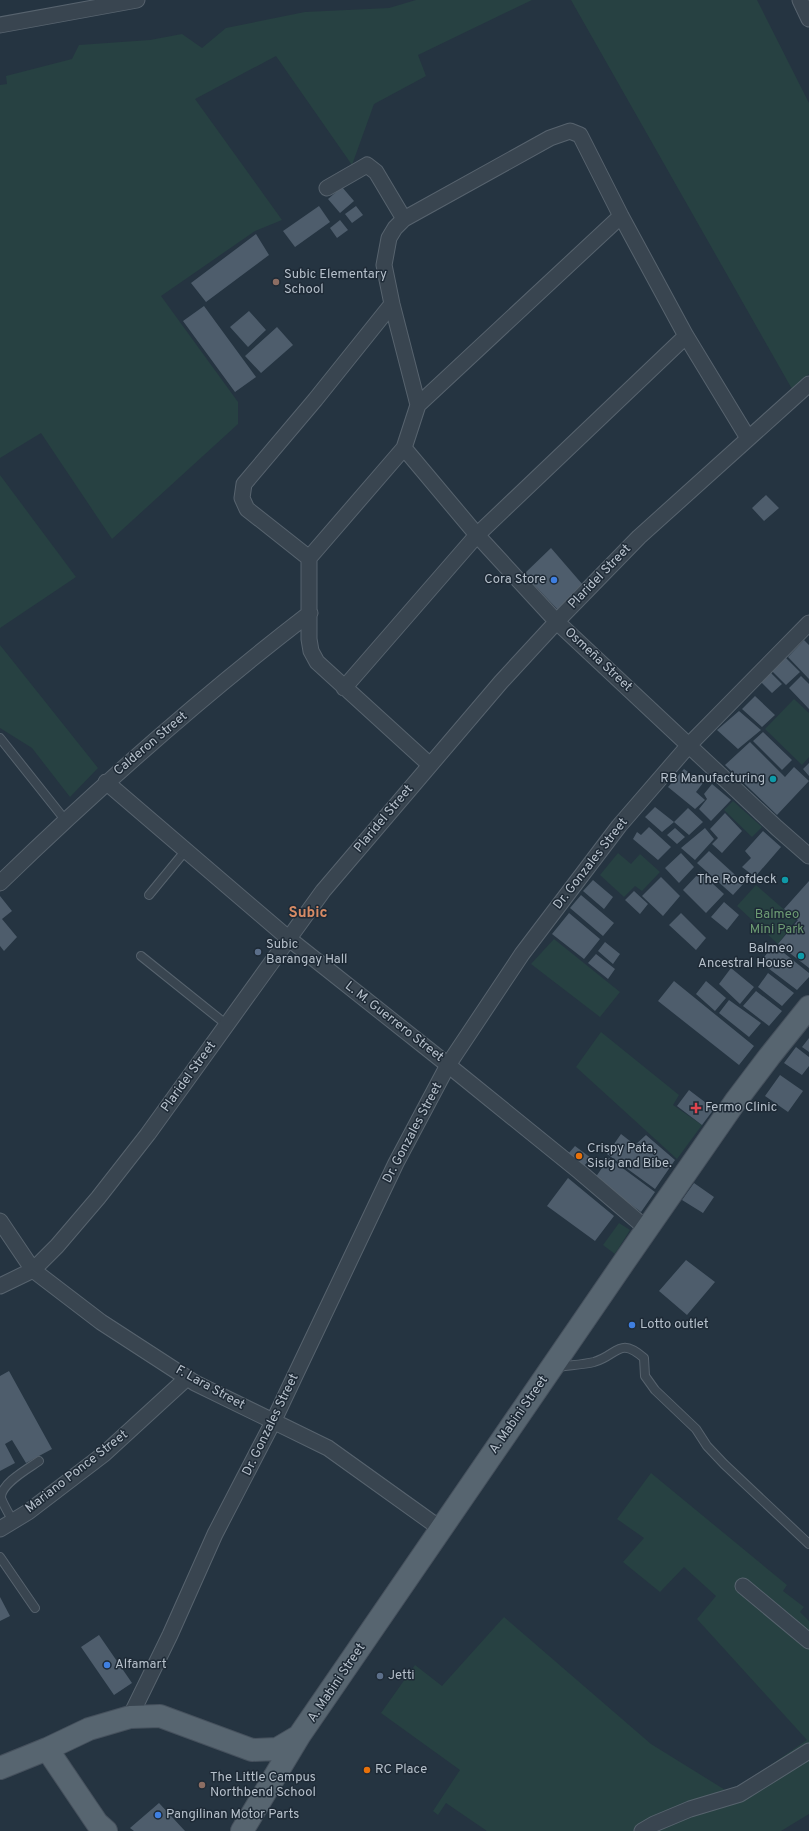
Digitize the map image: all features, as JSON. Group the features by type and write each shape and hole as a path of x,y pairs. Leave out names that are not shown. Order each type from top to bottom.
{"main road":[{"name":"A. Mabini Street","path":"242,1831 299,1736 552,1367 735,1102 809,1007"},
{"path":"0,1768 47,1749 89,1729 130,1717 160,1716 252,1750 277,1749 299,1736"},
{"path":"47,1749 97,1823 106,1831"}],"street":[{"path":"0,25 137,0"},
{"path":"800,0 809,19"},
{"path":"418,405 392,304 384,265 389,238 404,218 550,138 570,131 580,135 621,216 686,336 748,438"},
{"path":"327,188 366,166 376,172 404,218"},
{"path":"430,765 316,662 309,639 309,558 404,448 418,405 621,216"},
{"path":"309,558 247,509 242,498 244,484 315,400 392,304"},
{"path":"344,688 477,535 686,336"},
{"name":"Plaridel Street","path":"0,1286 33,1270 58,1246 98,1198 148,1134 323,891 501,682 639,537 809,384"},
{"name":"Osmeña Street","path":"404,448 477,535 557,622 777,828 809,856"},
{"name":"Calderon Street","path":"0,883 106,782 238,668 310,613"},
{"name":"Dr. Gonzales Street","path":"130,1717 167,1642 215,1534 273,1422 396,1163 448,1065 522,954 619,826 689,745 809,623"},
{"name":"L. M. Guerrero Street","path":"106,782 288,938 448,1065 580,1172 647,1229"},
{"name":"F. Lara Street","path":"0,1221 33,1270 101,1322 187,1378 328,1448 441,1529"},
{"name":"Mariano Ponce Street","path":"0,1529 28,1512 104,1454 187,1378"},
{"path":"743,1586 809,1641"},
{"path":"642,1831 654,1824 690,1809 740,1794 809,1750"}],"lane":[{"path":"0,738 66,821"},
{"path":"149,895 186,850"},
{"path":"141,956 227,1025"},
{"path":"552,1367 595,1361 622,1348 633,1349 644,1358 645,1376 655,1390 696,1429 707,1446 724,1464 809,1544"},
{"path":"13,1521 1,1497 2,1490 6,1484 39,1461"},
{"path":"0,1557 35,1608"}],"green space":[{"path":"416,0 532,0 418,55 426,76 374,104 352,165 276,56 195,99 282,220 255,231 161,296 238,402 238,424 112,539 41,433 0,458 0,85 7,84 6,76 72,59 79,45 150,40 182,34 202,48 226,28 305,12 389,8"},
{"path":"571,0 757,0 809,103 809,374 792,389"},
{"path":"0,475 76,577 0,628"},
{"path":"0,645 98,768 70,797 32,748 0,728"},
{"path":"794,699 809,713 809,757 802,765 765,729"},
{"path":"733,801 762,827 752,837 724,810"},
{"path":"618,853 631,864 640,854 660,872 642,891 635,886 624,897 600,875"},
{"name":"Balmeo Mini Park","path":"756,885 796,920 778,944 737,906"},
{"path":"554,939 620,992 600,1017 531,964"},
{"path":"601,1032 679,1095 673,1105 702,1125 677,1159 576,1067"},
{"path":"619,1223 630,1230 615,1254 603,1245"},
{"path":"651,1473 787,1585 783,1591 804,1607 800,1612 809,1621 809,1814 781,1831 487,1831 446,1803 438,1815 433,1811 460,1770 381,1713 415,1665 442,1686 504,1617 651,1744 730,1793 807,1740 697,1619 716,1596 684,1567 660,1592 623,1562 644,1538 617,1519"}],"building":[{"path":"342,187 354,201 340,213 328,199"},
{"path":"319,206 330,222 295,247 283,231"},
{"path":"356,206 363,215 352,223 345,214"},
{"path":"340,220 348,230 337,238 330,228"},
{"path":"256,234 269,255 206,302 191,283"},
{"path":"204,306 256,377 235,392 183,321"},
{"path":"249,311 266,330 248,347 230,327"},
{"path":"277,327 293,345 261,373 245,356"},
{"path":"766,495 779,508 764,521 752,508"},
{"name":"Cora Store","path":"551,548 583,585 558,610 524,574"},
{"path":"804,640 809,645 809,679 788,657"},
{"path":"786,658 800,672 786,685 772,671"},
{"path":"771,673 782,684 772,693 761,682"},
{"path":"801,676 809,684 809,709 789,688"},
{"path":"755,696 775,715 762,727 742,709"},
{"path":"739,711 761,730 738,749 717,730"},
{"path":"763,732 792,760 782,770 753,741"},
{"name":"RB Manufacturing","path":"750,742 785,777 794,767 809,781 777,815 725,765"},
{"path":"809,763 809,776 803,769"},
{"path":"684,769 703,783 696,792 705,800 695,809 668,787"},
{"path":"712,784 731,800 711,821 699,809 707,799 704,794"},
{"path":"655,807 674,822 662,832 645,817"},
{"path":"688,808 703,822 689,835 674,822"},
{"path":"725,813 742,831 722,853 712,844 718,838 710,829"},
{"path":"649,827 671,847 658,860 633,839 637,832 641,835"},
{"path":"675,828 685,837 677,844 667,835"},
{"path":"705,828 714,839 695,860 681,848"},
{"path":"763,831 781,847 755,877 742,867 751,858 745,851"},
{"path":"709,851 744,883 733,895 697,863"},
{"path":"681,853 694,867 679,883 665,868"},
{"path":"700,872 724,894 706,913 683,890"},
{"path":"661,877 680,896 663,916 642,896"},
{"path":"593,880 613,897 604,909 583,891"},
{"path":"809,881 809,968 778,944 798,920 784,909"},
{"path":"634,891 648,904 640,914 625,900"},
{"path":"581,895 614,923 603,936 570,908"},
{"path":"0,896 12,911 2,919 17,937 4,951 0,946"},
{"path":"724,902 739,915 727,930 711,917"},
{"path":"569,913 600,939 584,959 552,934"},
{"path":"681,913 706,938 696,950 669,925"},
{"path":"605,942 620,954 613,964 598,951"},
{"path":"774,945 809,973 809,977 797,990 760,962"},
{"path":"596,954 615,969 608,979 588,963"},
{"path":"731,968 754,987 740,1004 719,984"},
{"path":"768,973 794,993 782,1006 758,987"},
{"path":"674,981 754,1046 739,1065 658,1001"},
{"path":"706,981 726,998 715,1011 696,994"},
{"path":"756,991 782,1011 769,1026 743,1006"},
{"path":"729,1000 761,1023 749,1037 719,1013"},
{"path":"809,1038 809,1052 802,1047"},
{"path":"796,1047 809,1057 809,1066 802,1075 784,1063"},
{"path":"780,1075 803,1091 788,1112 765,1096"},
{"name":"Fermo Clinic","path":"689,1090 714,1109 702,1125 677,1106"},
{"path":"621,1134 635,1145 646,1135 675,1160 655,1189 607,1154"},
{"name":"Crispy Pata, Sisig and Bibe.","path":"575,1146 591,1158 583,1167 568,1154"},
{"path":"609,1158 655,1192 641,1212 595,1178"},
{"path":"568,1178 614,1216 595,1241 547,1206"},
{"path":"694,1183 714,1197 703,1213 682,1200"},
{"path":"686,1260 715,1282 687,1315 659,1291"},
{"path":"9,1371 52,1449 26,1463 12,1440 5,1444 15,1463 0,1471 0,1376"},
{"path":"0,1597 10,1616 0,1621"},
{"name":"Alfamart","path":"99,1635 132,1683 114,1695 81,1647"},
{"name":"Pangilinan Motor Parts","path":"159,1803 185,1831 134,1831 130,1828"}],"place":[{"name":"Subic Elementary School","path":"276,282"},
{"name":"Cora Store","path":"554,580"},
{"name":"RB Manufacturing","path":"773,779"},
{"name":"The Roofdeck","path":"785,880"},
{"name":"Subic Barangay Hall","path":"258,952"},
{"name":"Balmeo Ancestral House","path":"801,956"},
{"name":"Fermo Clinic","path":"696,1108"},
{"name":"Crispy Pata, Sisig and Bibe.","path":"579,1156"},
{"name":"Lotto outlet","path":"632,1325"},
{"name":"Alfamart","path":"107,1665"},
{"name":"Jetti","path":"380,1676"},
{"name":"RC Place","path":"367,1770"},
{"name":"The Little Campus Northbend School","path":"202,1785"},
{"name":"Pangilinan Motor Parts","path":"158,1815"}],"district":[{"name":"Subic","path":"308,913"}]}
